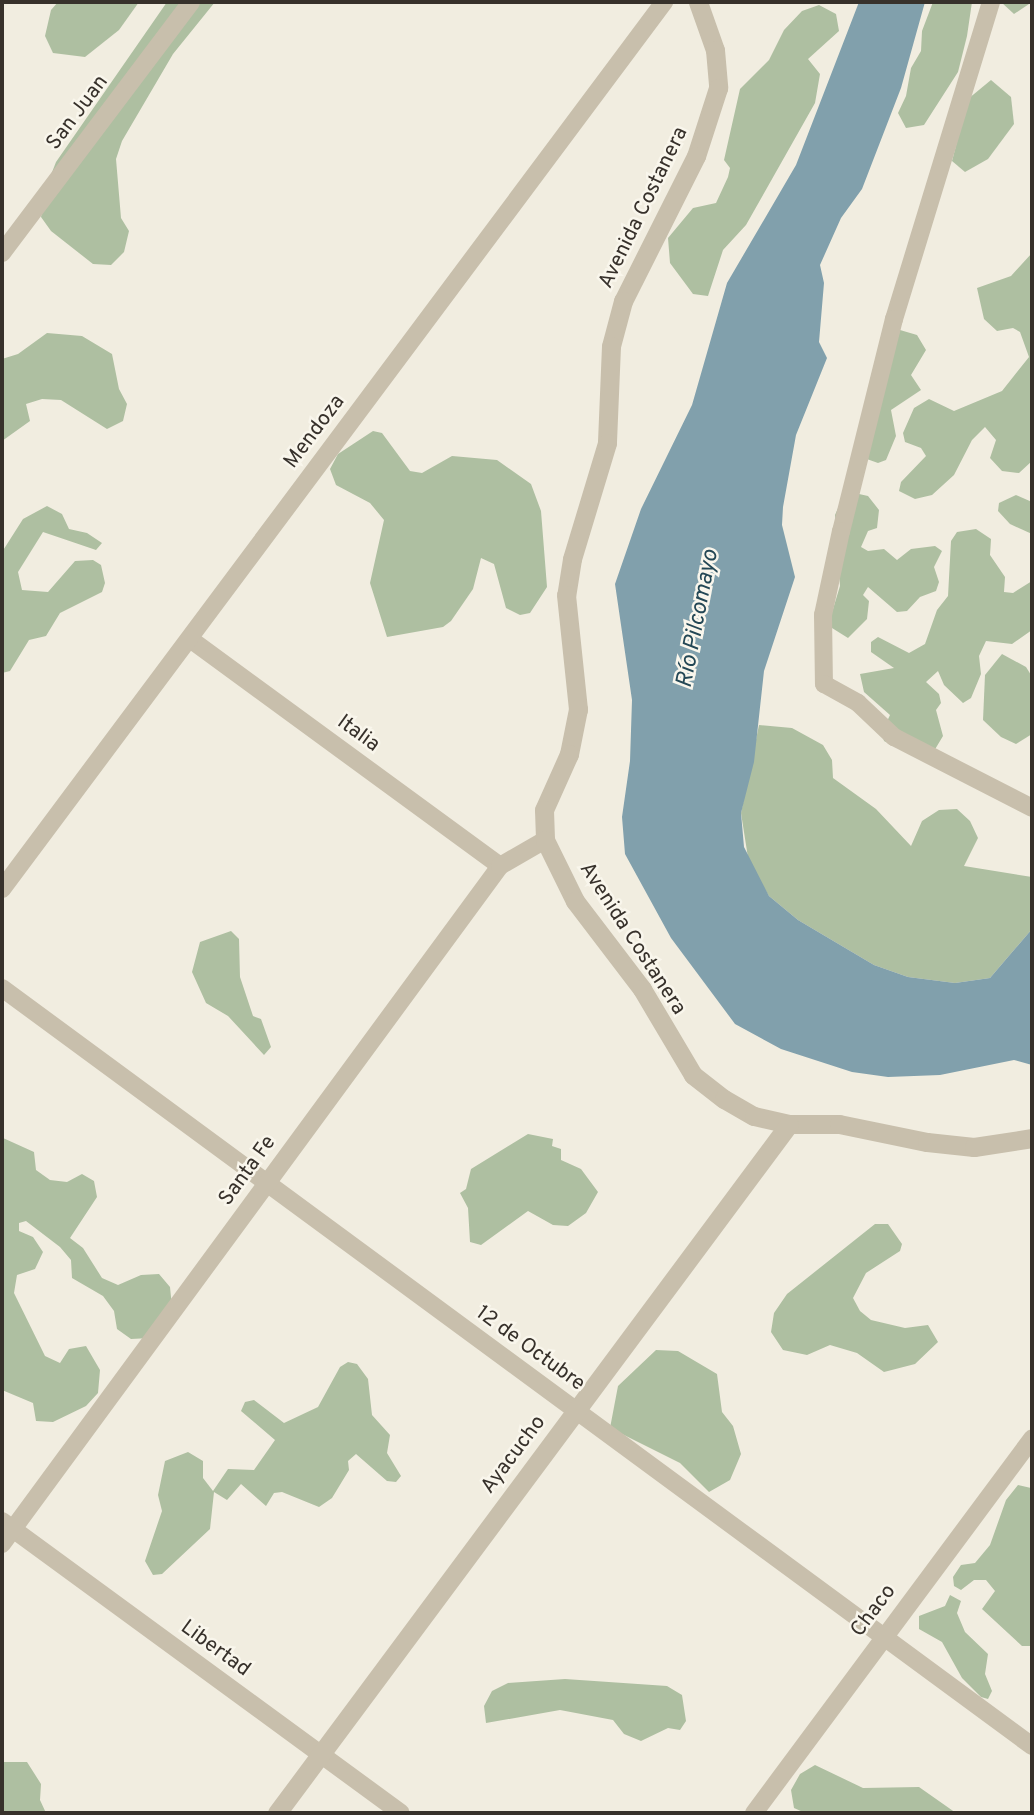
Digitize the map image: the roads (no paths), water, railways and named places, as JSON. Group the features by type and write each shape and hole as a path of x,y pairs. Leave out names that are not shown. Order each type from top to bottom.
{"street":[{"name":"San Juan","path":"2,253 191,2"},
{"name":"Mendoza","path":"2,889 664,2"},
{"name":"Avenida Costanera","path":"698,2 715,50 718,88 711,122 623,301 611,346 607,443 572,559 566,595 578,709 569,754 544,810 545,841 575,901 642,989 693,1074 754,1115 789,1124 839,1124 974,1147 1032,1138"},
{"path":"991,2 894,319 841,531 823,615 824,684 858,703 894,737 1032,808"},
{"name":"Italia","path":"190,639 500,866"},
{"name":"Santa Fe","path":"2,1545 8,1525 267,1183 500,866 545,841"},
{"name":"12 de Octubre","path":"2,988 1032,1746"},
{"name":"Ayacucho","path":"277,1813 789,1124"},
{"name":"Chaco","path":"754,1813 1032,1438"},
{"name":"Libertad","path":"8,1525 401,1813"}],"water":[{"name":"Río Pilcomayo","path":"859,2 925,2 901,88 862,189 841,218 820,265 824,283 819,342 827,358 796,435 783,507 782,525 795,577 764,671 754,762 741,813 744,847 769,896 798,920 874,965 908,977 955,983 990,978 1032,929 1032,1065 1014,1060 940,1075 888,1077 852,1072 781,1049 735,1024 671,938 625,854 622,817 630,761 632,700 615,584 641,509 692,405 727,283 796,165"}]}
